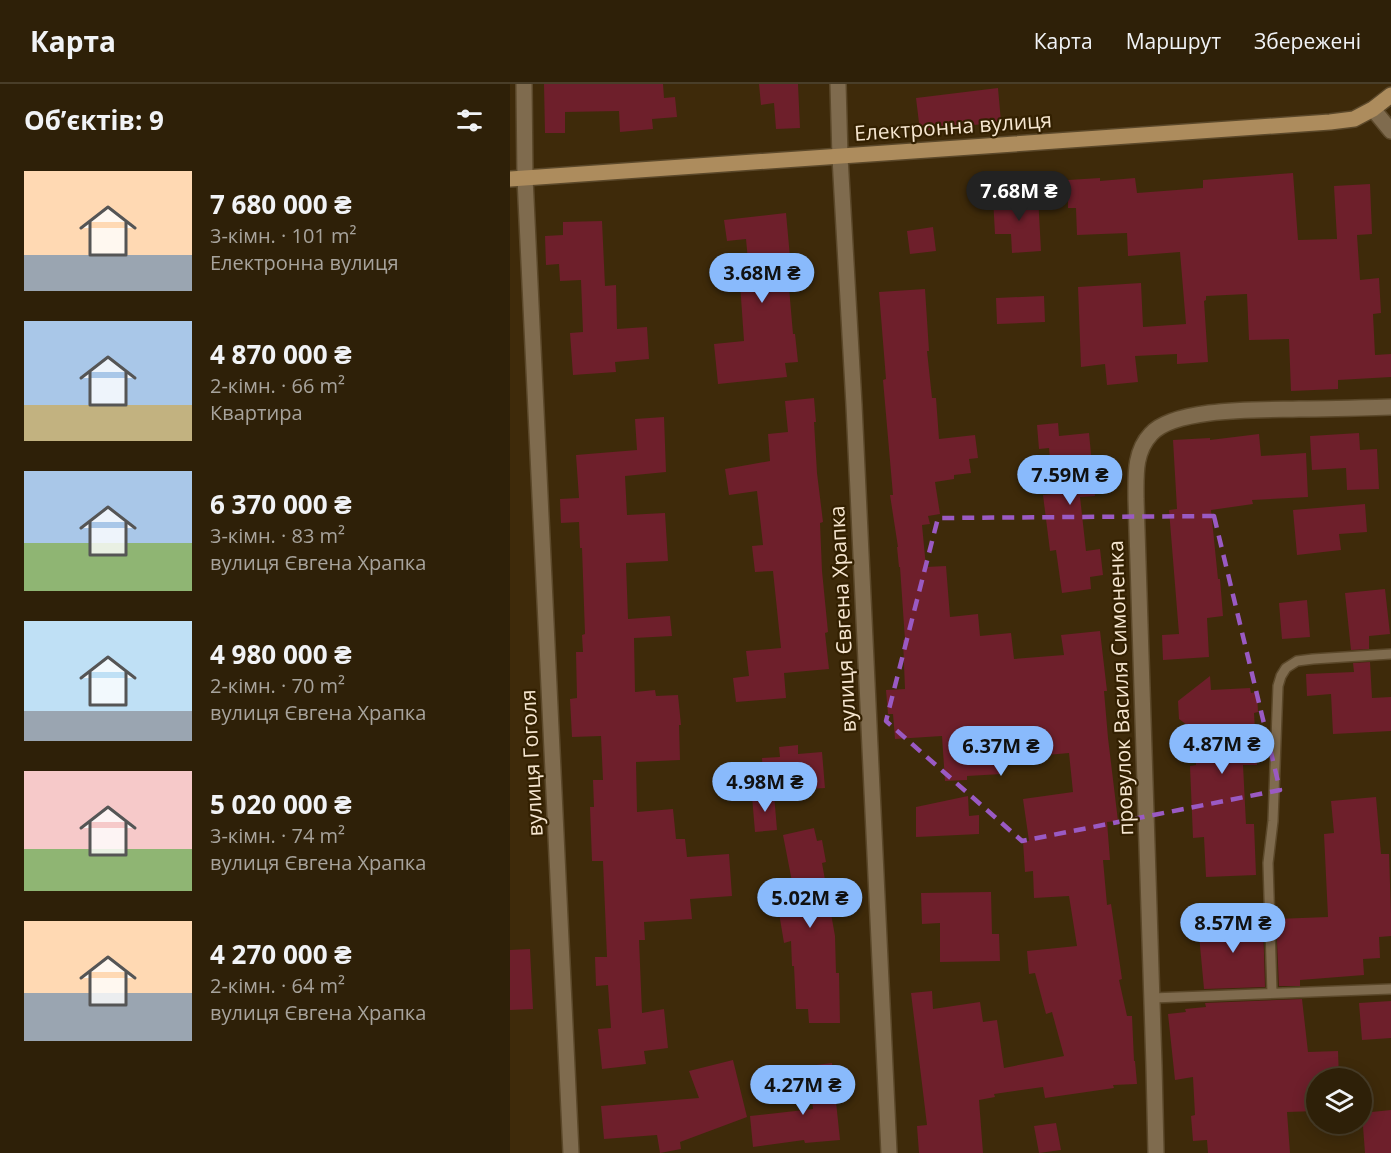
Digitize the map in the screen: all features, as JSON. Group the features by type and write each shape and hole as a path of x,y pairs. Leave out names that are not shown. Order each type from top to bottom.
{"street":[{"name":"вулиця Гоголя","path":"524,84 518,178 571,1153"},
{"name":"вулиця Євгена Храпка","path":"838,84 889,1153"},
{"name":"Електронна вулиця","path":"518,178 1330,122 1354,119 1373,109 1391,95"},
{"path":"1373,109 1391,131"},
{"name":"провулок Василя Симоненка","path":"1156,1153 1136,499 1137,462 1149,435 1156,429 1181,418 1219,411 1391,407"}],"lane":[{"path":"1272,993 1268,863 1273,821 1278,686 1281,676 1286,668 1297,662 1313,658 1391,654"},
{"path":"1152,998 1391,989"}],"highlighted area":[{"path":"1214,516 1280,790 1022,841 886,721 938,518"}],"building":[{"path":"544,84 663,84 664,98 675,97 677,117 652,119 653,129 620,132 619,111 565,112 565,133 545,133"},
{"path":"759,84 798,84 800,128 776,129 774,103 761,105"},
{"path":"998,88 1001,122 920,131 916,98"},
{"path":"1293,173 1298,240 1337,239 1334,186 1370,184 1372,234 1357,235 1360,280 1379,278 1381,313 1373,314 1375,355 1391,354 1391,377 1338,380 1338,389 1291,391 1289,339 1249,340 1247,294 1206,296 1204,301 1208,362 1177,364 1177,354 1135,356 1138,382 1107,385 1105,364 1081,367 1078,287 1141,283 1143,327 1186,324 1180,252 1128,256 1127,233 1077,235 1076,208 1068,208 1068,180 1100,178 1100,181 1135,178 1137,193 1203,188 1203,180"},
{"path":"1038,196 1041,251 1012,253 1011,234 995,234 993,198"},
{"path":"786,213 790,257 796,256 798,275 788,276 798,362 785,363 787,377 718,384 714,344 744,341 740,283 750,282 746,239 727,241 724,220"},
{"path":"602,221 605,286 616,285 617,329 647,327 649,359 615,362 616,372 573,375 570,333 583,332 581,280 560,281 559,264 546,265 545,236 563,235 563,222"},
{"path":"933,227 936,251 910,254 907,231"},
{"path":"925,289 929,351 927,351 932,398 936,398 939,439 975,435 978,458 969,459 971,473 954,475 954,479 935,482 940,514 928,516 930,524 922,525 926,567 946,566 950,617 978,614 980,636 1011,633 1014,659 1064,655 1061,635 1100,631 1107,691 1104,691 1108,738 1118,821 1107,822 1110,860 1103,860 1107,905 1111,904 1122,979 1119,980 1127,1016 1132,1016 1137,1084 1113,1085 1114,1088 1045,1098 1043,1087 994,1094 995,1097 979,1100 983,1153 919,1153 917,1126 927,1125 911,993 932,991 933,1009 980,1002 983,1022 997,1020 1004,1068 1064,1056 1052,1012 1046,1014 1035,973 1029,974 1027,951 1077,946 1069,896 1034,898 1033,871 1025,872 1023,841 1029,841 1023,799 1073,792 1069,753 1001,759 1002,774 967,776 967,780 945,781 942,736 895,739 893,714 888,714 886,690 905,689 903,640 905,640 898,547 890,495 893,495 883,380 886,379 879,292"},
{"path":"1044,296 1045,322 997,324 996,298"},
{"path":"814,398 817,473 823,522 820,523 829,669 784,673 786,698 736,702 733,678 749,676 746,651 781,648 773,571 755,572 752,546 763,545 757,491 729,495 725,469 770,461 768,434 788,432 785,401"},
{"path":"664,417 666,472 625,476 627,515 665,513 668,561 626,563 628,619 670,616 672,636 634,638 635,692 655,690 656,696 678,695 681,725 679,725 680,760 636,762 637,812 673,809 676,839 685,839 687,857 729,854 732,896 690,899 692,919 644,922 645,940 639,940 642,1013 664,1009 668,1048 644,1051 646,1064 602,1069 598,1029 611,1028 608,985 596,986 595,957 607,957 603,861 592,861 590,807 594,807 593,780 603,780 601,736 572,737 570,699 577,698 576,652 583,652 582,635 585,634 582,548 580,548 579,522 561,523 560,499 579,498 576,455 637,450 635,419"},
{"path":"1058,423 1059,436 1089,433 1095,496 1080,497 1086,551 1100,549 1103,575 1090,577 1091,589 1062,593 1056,550 1050,551 1043,495 1053,494 1049,448 1039,449 1037,425"},
{"path":"1359,433 1360,450 1377,449 1379,489 1347,490 1346,468 1312,470 1310,436"},
{"path":"1259,434 1261,456 1306,453 1308,497 1252,500 1253,504 1211,510 1223,616 1207,618 1209,657 1163,660 1162,635 1179,634 1169,510 1177,509 1173,440 1210,438 1210,440"},
{"path":"1365,504 1367,532 1339,534 1341,550 1297,555 1293,510"},
{"path":"1385,589 1390,634 1369,636 1369,649 1351,650 1345,593"},
{"path":"1307,600 1310,637 1282,639 1279,603"},
{"path":"1370,662 1372,698 1391,697 1391,731 1333,734 1331,694 1307,696 1306,674 1354,672 1353,663"},
{"path":"1210,676 1211,690 1250,688 1251,693 1257,692 1258,712 1254,713 1257,765 1243,765 1246,824 1254,824 1256,875 1206,877 1204,837 1193,838 1190,766 1196,765 1194,730 1179,719 1178,701"},
{"path":"798,745 798,754 822,752 825,788 764,792 762,758 780,757 779,747"},
{"path":"774,794 777,830 755,832 752,796"},
{"path":"968,796 969,816 979,815 979,834 916,837 916,807"},
{"path":"1376,797 1381,854 1389,854 1391,914 1391,936 1379,937 1380,958 1363,959 1364,975 1300,980 1300,986 1279,986 1276,919 1328,917 1324,834 1334,833 1331,801"},
{"path":"814,828 817,841 822,840 826,862 822,863 835,936 836,973 839,973 840,1023 809,1023 808,1009 796,1009 791,941 784,943 776,895 794,892 783,835"},
{"path":"991,892 992,934 999,934 1000,961 940,962 940,923 922,924 921,893"},
{"path":"1249,919 1249,921 1263,920 1265,987 1204,989 1198,924"},
{"path":"530,949 533,1009 510,1010 510,950"},
{"path":"1302,999 1308,1052 1338,1051 1339,1068 1306,1068 1306,1111 1287,1112 1290,1153 1208,1153 1207,1140 1193,1141 1191,1116 1195,1115 1193,1077 1175,1080 1168,1014 1186,1012 1185,1009 1206,1007 1205,1003"},
{"path":"1391,1001 1391,1038 1362,1040 1359,1003"},
{"path":"733,1060 747,1117 680,1142 681,1149 660,1153 657,1135 604,1139 601,1106 699,1098 689,1071"},
{"path":"832,1063 840,1140 805,1143 804,1140 753,1147 750,1116 813,1109 808,1066"},
{"path":"1391,1110 1391,1153 1365,1153 1364,1134 1372,1134 1372,1112"},
{"path":"1056,1123 1061,1150 1039,1153 1034,1126"}]}
